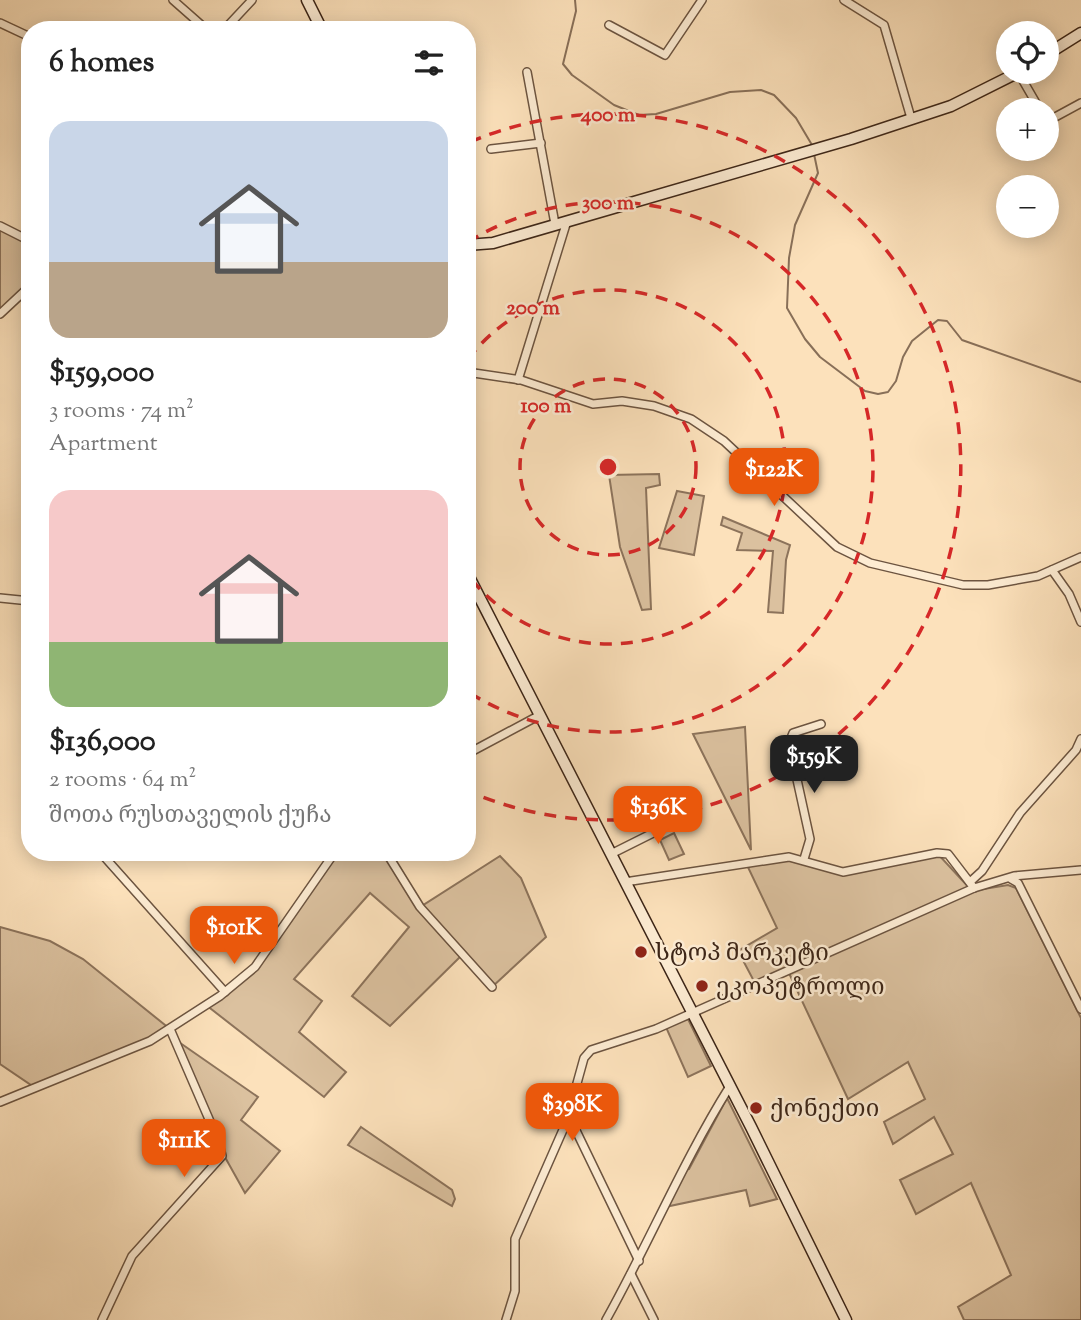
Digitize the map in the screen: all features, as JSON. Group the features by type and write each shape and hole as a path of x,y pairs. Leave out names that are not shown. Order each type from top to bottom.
{"main road":[{"path":"307,0 317,21"},
{"path":"1059,47 1081,34"},
{"path":"476,245 493,243 829,146 951,106 996,83"},
{"path":"476,591 730,1086 846,1320"}],"street":[{"path":"173,0 197,21"},
{"path":"232,21 252,0"},
{"path":"609,25 665,55 702,0"},
{"path":"844,0 884,25 911,118"},
{"path":"0,23 21,33"},
{"path":"518,380 561,223 527,72"},
{"path":"1059,115 1081,103"},
{"path":"491,149 541,143"},
{"path":"0,226 21,237"},
{"path":"0,314 21,294"},
{"path":"476,373 518,380 593,404 622,401 654,406 691,419 724,441 837,547 870,563 963,584 1018,580 1052,570 1081,557"},
{"path":"1052,570 1069,594 1081,622"},
{"path":"0,598 21,600"},
{"path":"476,749 540,715"},
{"path":"804,859 810,848 810,839 789,743 793,733 821,724"},
{"path":"972,885 1020,813 1076,750 1081,739"},
{"path":"611,854 693,813"},
{"path":"624,882 768,860 804,859 843,873 937,853 948,854 972,885"},
{"path":"108,861 225,992"},
{"path":"0,1102 150,1041 225,992 256,967 329,861"},
{"path":"392,861 420,907 492,987"},
{"path":"506,1320 515,1291 515,1240 568,1114 584,1058 591,1050 656,1029 972,885 1011,879 1026,873 1081,870"},
{"path":"1011,879 1018,883 1081,1009"},
{"path":"102,1320 132,1256 222,1156 218,1140 170,1029"},
{"path":"606,1320 639,1261 710,1118 730,1086"},
{"path":"568,1114 639,1261"},
{"path":"631,1274 653,1320"}],"shaded area":[{"path":"0,226 21,236 21,299 0,315"},
{"path":"659,474 660,485 646,488 651,609 642,610 620,547 609,475"},
{"path":"677,491 704,496 694,555 659,548"},
{"path":"723,517 790,545 786,560 783,613 768,612 773,551 737,550 742,533 721,525"},
{"path":"745,727 751,850 693,734"},
{"path":"674,833 684,854 669,860 660,840"},
{"path":"937,853 972,891 1008,885 1016,888 1081,1018 1081,1320 964,1320 958,1307 1011,1275 971,1183 916,1214 900,1180 953,1154 934,1117 893,1144 884,1122 925,1099 908,1062 848,1099 788,971 756,985 738,951 777,928 746,863 789,857 837,872"},
{"path":"500,856 521,878 546,937 492,987 462,955 390,1026 352,996 409,927 370,893 294,979 322,1001 299,1032 346,1072 324,1097 206,1005 255,967 329,861 392,861 420,907"},
{"path":"0,927 50,941 83,959 170,1029 34,1087 0,1064"},
{"path":"688,1019 711,1066 688,1077 665,1025"},
{"path":"173,1038 258,1097 241,1120 280,1151 245,1193 221,1150"},
{"path":"727,1098 777,1199 750,1206 746,1190 665,1207 683,1170 689,1169"},
{"path":"361,1127 452,1190 455,1199 452,1206 348,1145"}],"waterway":[{"path":"575,0 576,11 563,64 572,75 614,105 639,115 656,114 730,92 761,90 774,95 796,118 812,145"},
{"path":"814,154 818,173 795,225 789,258 787,308 805,339 820,357 865,391 878,394 888,392 896,381 903,357 912,341 938,320 947,321 962,340 1081,382"}],"place":[{"name":"სტოპ მარკეტი","path":"641,952"},
{"name":"ეკოპეტროლი","path":"702,986"},
{"name":"ქონექთი","path":"756,1108"}]}
